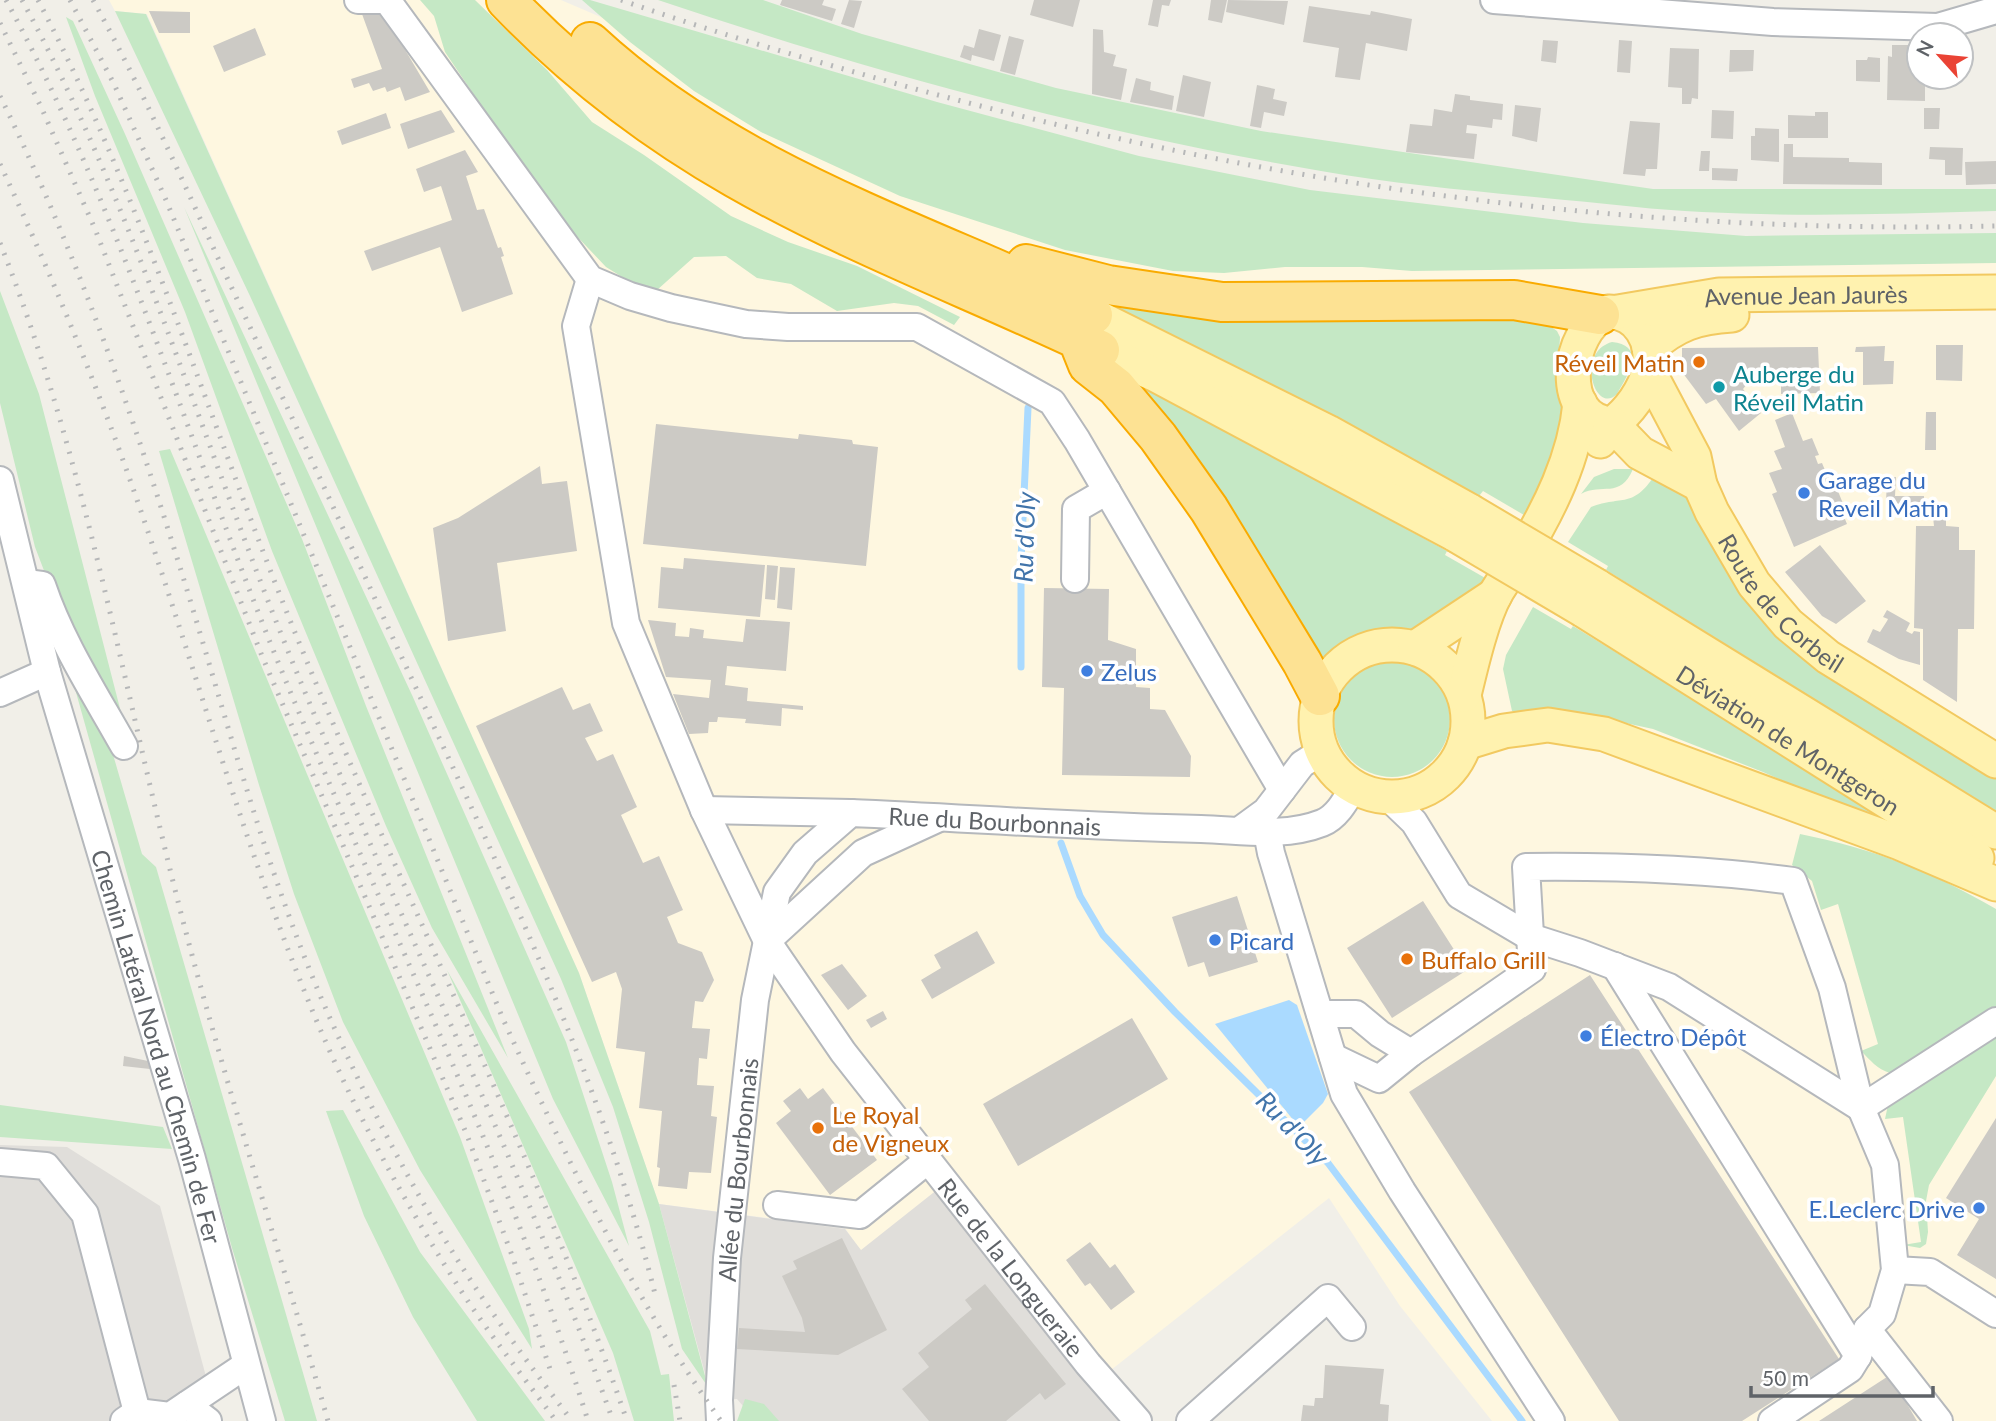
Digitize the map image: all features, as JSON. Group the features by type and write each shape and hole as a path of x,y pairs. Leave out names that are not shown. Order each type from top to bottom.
{"highway":[{"path":"506,0 590,60 660,98 762,163 907,231 989,265 1090,335"},
{"path":"545,0 590,60 660,131 737,179 830,227 1090,335"},
{"path":"989,265 1008,259 1108,285 1222,302 1514,300 1609,313"},
{"path":"1090,335 1088,365 1116,387 1158,437 1209,509 1320,696"}],"main road":[{"name":"Avenue Jean Jaurès","path":"1609,313 1718,295 1996,292"},
{"path":"1549,505 1587,462 1612,424 1627,411 1649,360 1666,332 1697,319 1714,316 1996,311"},
{"path":"1649,360 1645,334 1638,325 1609,313 1587,329 1573,360 1572,374 1580,403 1594,420 1612,424 1640,453 1700,485"},
{"path":"1090,335 1156,375 1463,523 1590,598"},
{"name":"Route de Corbeil","path":"1649,360 1670,417 1694,457 1700,485 1718,523 1754,584 1788,624 1845,668 1996,761"},
{"path":"1464,695 1473,657 1495,595 1549,505 1573,449 1580,403"},
{"path":"1587,462 1624,452 1640,453"},
{"path":"1415,649 1495,595"},
{"name":"Déviation de Montgeron","path":"1590,598 1996,832"},
{"name":"Déviation de Montgeron","path":"1590,598 1996,870"},
{"path":"1392,645 1415,649 1445,666 1459,685 1464,695 1468,719 1465,743 1457,761 1444,777 1428,789 1409,796 1389,798 1371,795 1353,788 1340,778 1321,752 1316,733 1320,696 1331,675 1348,659 1368,649 1392,645"},
{"path":"1465,743 1504,731 1548,725 1604,734 1900,843 1996,884"}],"street":[{"path":"358,0 387,0 590,279 621,293 671,308 746,324 788,327 917,327 1052,402 1282,790"},
{"path":"1494,0 1773,22 1938,27 1996,7 1988,0"},
{"name":"Rue de la Longueraie","path":"590,279 576,326 626,623 704,810 767,941 843,1052 1088,1364 1138,1421"},
{"name":"Chemin Latéral Nord au Chemin de Fer","path":"0,480 47,673 192,1159 262,1421"},
{"path":"1075,579 1076,509 1107,491"},
{"path":"25,583 42,585 77,663 124,746"},
{"path":"0,694 47,673"},
{"path":"1240,830 1266,811 1302,764 1321,752"},
{"name":"Rue du Bourbonnais","path":"704,810 851,813 1082,826 1267,832 1307,828 1326,822 1341,807 1353,788"},
{"path":"1389,798 1414,822 1459,895 1530,937 1669,987 1861,1108"},
{"path":"767,941 777,892 806,853 851,813"},
{"path":"767,941 863,853 940,817"},
{"path":"1267,832 1344,1094 1402,1191 1551,1421"},
{"path":"1333,1057 1379,1079 1411,1053 1531,969 1526,867 1584,866 1754,876 1793,881 1832,988 1861,1108 1885,1165 1895,1270 1882,1314 1867,1328 1858,1356 1850,1369 1772,1421"},
{"name":"Allée du Bourbonnais","path":"719,1410 729,1244 755,1000 767,941"},
{"path":"1615,966 1858,1356"},
{"path":"1320,1014 1356,1014 1380,1034 1411,1053"},
{"path":"1861,1108 1996,1021"},
{"path":"777,1205 860,1214 928,1160"},
{"path":"0,1162 46,1166 85,1214 131,1417 170,1416 246,1365"},
{"path":"1895,1270 1930,1272 1996,1314"},
{"path":"1190,1421 1328,1298 1352,1327"},
{"path":"1867,1328 1939,1421"},
{"path":"187,1405 208,1421"}],"shaded area":[{"path":"109,0 561,0 638,33 1254,210 1996,262 1996,1421 1492,1421 1400,1306 1329,1198 1092,1385 860,1250 845,1228 659,1204 579,973 147,14 115,11"},
{"path":"0,1145 67,1147 160,1206 218,1421 0,1421"},
{"path":"938,1189 1128,1421 756,1421 737,1399 716,1400 709,1388 659,1204 845,1229 861,1250"}],"green space":[{"path":"420,0 475,0 547,70 592,122 731,216 788,242 857,266 960,317 954,325 918,306 894,303 837,311 791,284 757,278 726,256 694,257 657,290 627,280 606,267 552,210 445,52 434,16"},
{"path":"582,0 590,0 937,102 1139,156 1310,190 1583,223 1746,236 1996,233 1996,263 1412,271 1362,267 1285,267 1224,273 1173,271 1065,250 900,196 761,132 694,91 630,42"},
{"path":"658,0 763,0 862,34 1056,88 1261,131 1653,189 1996,189 1996,211 1739,214 1473,191 1351,176 1153,139 986,99 821,52"},
{"path":"115,11 146,14 579,973 659,1204 708,1387 682,1349 649,1222 613,1107 561,979 250,296"},
{"path":"66,17 73,21 125,134 302,539 366,706 508,1058 432,928 386,826 272,551 185,312 95,96"},
{"path":"184,207 412,695 566,1042 612,1182 629,1246 553,1099"},
{"path":"0,291 39,394 124,724 56,602 35,547 0,403"},
{"path":"1119,303 1494,311 1544,322 1557,331 1560,337 1558,374 1565,408 1562,449 1524,515 1483,491 1479,496 1358,429 1116,311"},
{"path":"1612,342 1629,349 1632,363 1617,394 1609,398 1602,397 1596,390 1592,369 1594,357 1601,348"},
{"path":"1148,388 1447,551 1445,555 1487,579 1458,606 1428,628 1377,630 1355,636 1335,648 1322,667 1220,492 1172,427 1145,397 1145,390"},
{"path":"170,449 460,1137 529,1329 532,1349 420,1170 343,1022 294,894 259,785 159,451"},
{"path":"1614,469 1633,469 1628,478 1616,487 1581,494 1594,477"},
{"path":"1655,475 1690,501 1742,587 1996,775 1996,812 1606,570 1608,566 1568,542 1591,507 1633,497 1647,486"},
{"path":"1533,607 1571,629 1573,626 1910,832 1909,836 1763,772 1653,729 1570,711 1512,711 1503,669 1506,655"},
{"path":"1392,661 1414,665 1433,678 1446,697 1450,719 1446,741 1433,760 1414,773 1392,777 1370,773 1351,760 1338,741 1334,719 1338,697 1351,678 1370,665"},
{"path":"70,671 105,727 142,854 156,867 317,1421 285,1421 232,1248"},
{"path":"1800,834 1878,854 1948,883 1996,909 1996,1016 1890,1073 1871,1061 1861,1051 1878,1044 1838,904 1821,910 1812,881 1792,865"},
{"path":"447,970 650,1331 661,1375 669,1374 674,1421 634,1421 613,1353"},
{"path":"1990,1037 1996,1037 1996,1076 1929,1185 1926,1201 1926,1244 1920,1248 1903,1245 1921,1242 1903,1117 1885,1119 1888,1105"},
{"path":"0,1105 163,1127 172,1149 0,1137"},
{"path":"343,1110 420,1252 545,1421 477,1421 413,1317 364,1216 326,1111"},
{"path":"745,1399 764,1404 779,1421 737,1421"}],"water":[{"path":"1289,1000 1297,1005 1328,1094 1323,1103 1299,1127 1215,1024"}],"building":[{"path":"782,0 824,0 822,5 836,9 832,21 780,5"},
{"path":"849,0 862,1 854,28 841,24"},
{"path":"1034,0 1080,0 1073,27 1030,15"},
{"path":"1153,0 1171,0 1169,6 1162,5 1158,27 1148,25"},
{"path":"1211,0 1227,0 1222,23 1208,20"},
{"path":"1228,0 1288,1 1284,25 1226,12"},
{"path":"1309,6 1370,15 1371,11 1412,19 1407,51 1366,43 1360,80 1335,77 1339,48 1303,42"},
{"path":"149,11 190,12 190,33 159,33"},
{"path":"362,14 384,14 430,92 405,101 400,87 387,92 385,87 373,91 369,83 354,88 351,79 382,69"},
{"path":"255,28 266,55 224,72 213,46"},
{"path":"979,29 1001,35 994,61 972,55 971,61 960,57 964,45 974,48"},
{"path":"1093,29 1103,30 1104,52 1116,55 1113,66 1127,69 1121,100 1092,94"},
{"path":"1009,36 1024,40 1015,75 1000,71"},
{"path":"1543,40 1558,41 1556,63 1541,61"},
{"path":"1619,40 1632,41 1630,73 1617,72"},
{"path":"1892,45 1905,45 1905,91 1925,91 1925,101 1887,100 1888,56 1892,57"},
{"path":"1670,48 1699,49 1698,99 1692,98 1691,104 1682,104 1682,88 1668,87"},
{"path":"1730,50 1754,50 1753,71 1729,72"},
{"path":"1868,57 1880,58 1880,82 1856,81 1856,60 1867,60"},
{"path":"1183,75 1211,82 1204,117 1176,111"},
{"path":"1136,78 1151,82 1150,90 1174,96 1172,110 1130,102"},
{"path":"1257,85 1275,89 1273,99 1287,102 1284,116 1264,112 1261,128 1250,126"},
{"path":"1455,94 1470,96 1470,100 1503,104 1502,120 1493,119 1492,128 1467,125 1466,133 1477,134 1474,159 1406,152 1410,124 1432,126 1434,109 1452,112"},
{"path":"1515,105 1541,108 1537,142 1512,136"},
{"path":"1924,108 1940,108 1939,129 1924,129"},
{"path":"441,110 455,132 408,149 400,124"},
{"path":"1712,110 1734,111 1733,139 1711,138"},
{"path":"1815,112 1828,112 1828,138 1788,138 1788,115 1815,116"},
{"path":"386,113 391,128 342,145 337,131"},
{"path":"1630,121 1660,123 1657,169 1646,169 1645,176 1623,174"},
{"path":"1755,128 1779,129 1779,162 1751,160 1751,136 1755,136"},
{"path":"1784,144 1793,144 1793,157 1849,158 1849,162 1882,163 1882,185 1783,184"},
{"path":"1930,147 1963,148 1962,175 1945,175 1945,160 1929,159"},
{"path":"465,150 478,172 466,176 477,210 484,209 498,248 501,247 504,256 501,257 513,294 462,312 440,247 372,271 364,251 452,220 441,186 424,192 416,169"},
{"path":"1701,151 1710,151 1709,171 1699,171"},
{"path":"1996,161 1996,184 1966,185 1965,162"},
{"path":"1712,168 1738,169 1737,181 1712,180"},
{"path":"1936,345 1963,345 1962,381 1936,380"},
{"path":"1885,346 1884,361 1894,361 1893,384 1863,385 1863,352 1855,352 1856,347"},
{"name":"Auberge du Réveil Matin","path":"1818,347 1820,393 1781,394 1781,383 1771,382 1771,371 1759,371 1759,385 1747,384 1743,389 1761,413 1739,431 1716,399 1706,404 1682,372 1682,348"},
{"path":"1926,412 1936,412 1936,450 1925,450"},
{"name":"Garage du Reveil Matin","path":"1792,413 1803,441 1812,438 1819,455 1815,456 1818,464 1822,463 1827,475 1831,474 1844,506 1840,507 1847,524 1794,547 1772,494 1777,492 1769,473 1782,469 1774,451 1785,447 1775,420"},
{"path":"656,424 798,439 799,434 852,440 853,444 878,447 866,566 643,544"},
{"path":"540,466 542,484 567,481 577,551 497,563 506,631 448,641 433,528 458,518"},
{"path":"1887,477 1896,477 1895,496 1924,496 1924,505 1886,503"},
{"path":"1933,517 1946,517 1946,526 1959,527 1959,550 1975,550 1974,629 1958,629 1957,702 1923,680 1923,629 1914,628 1916,526 1934,526"},
{"path":"1820,545 1866,601 1836,624 1822,616 1785,572"},
{"path":"684,558 765,565 760,617 658,608 661,567 683,569"},
{"path":"767,565 778,566 775,600 765,599"},
{"path":"780,567 795,568 792,610 777,608"},
{"name":"Zelus","path":"1044,588 1109,589 1108,640 1136,649 1136,687 1150,688 1150,709 1165,710 1191,756 1190,777 1062,775 1064,688 1042,687"},
{"path":"1887,610 1910,623 1906,631 1912,634 1914,631 1920,632 1920,665 1899,659 1867,642 1873,629 1880,632 1887,621 1888,619 1883,617"},
{"path":"746,619 790,622 786,671 727,666 725,685 748,688 747,701 803,706 803,710 782,708 781,726 745,723 746,719 718,717 717,722 709,722 708,733 689,734 673,694 709,698 711,680 666,677 648,620 676,623 675,636 689,637 690,628 704,630 703,638 743,642"},
{"path":"562,687 573,710 590,703 603,731 585,738 597,761 613,754 637,807 621,815 643,863 659,856 683,910 667,917 678,943 702,952 714,980 703,1002 695,1001 692,1028 710,1029 707,1059 699,1058 697,1085 714,1086 711,1116 717,1117 711,1173 689,1172 687,1189 658,1186 662,1111 639,1108 645,1052 616,1048 622,989 616,972 592,982 476,726"},
{"name":"Picard","path":"1237,896 1258,962 1209,977 1204,962 1188,967 1172,917"},
{"name":"Buffalo Grill","path":"1423,901 1467,970 1392,1018 1347,948"},
{"path":"977,931 995,963 932,999 921,980 941,968 934,955"},
{"path":"842,964 867,996 848,1010 821,975"},
{"path":"1590,975 1839,1359 1742,1421 1619,1421 1409,1092"},
{"path":"883,1011 887,1019 871,1028 866,1020"},
{"path":"1132,1018 1168,1079 1018,1166 983,1104"},
{"path":"124,1056 148,1061 150,1069 123,1066"},
{"path":"800,1088 808,1099 823,1088 877,1160 830,1195 776,1123 791,1111 783,1101"},
{"name":"E.Leclerc Drive","path":"1996,1118 1996,1279 1957,1255 1979,1219 1946,1198"},
{"path":"842,1238 887,1330 838,1355 737,1349 739,1328 805,1332 802,1318 782,1276 797,1269 793,1261"},
{"path":"1090,1242 1110,1268 1115,1264 1135,1292 1111,1310 1090,1283 1085,1286 1066,1260"},
{"path":"985,1284 1066,1384 1045,1400 1040,1393 1006,1421 929,1421 902,1389 929,1367 918,1353 972,1309 965,1300"},
{"path":"1325,1365 1384,1369 1380,1404 1389,1405 1388,1421 1301,1421 1303,1405 1314,1406 1315,1398 1323,1398"},
{"path":"1890,1375 1917,1421 1819,1421"}],"waterway":[{"name":"Ru d'Oly","path":"1021,667 1021,561 1028,408"},
{"name":"Ru d'Oly","path":"1061,843 1080,896 1103,935 1175,1012 1328,1163 1522,1421"}],"railway":[{"path":"6,0 46,79 118,242 276,657 481,1130 555,1323 588,1421"},
{"path":"22,0 62,78 98,158 164,322 288,651 538,1226 613,1421"},
{"path":"38,0 113,159 303,652 513,1130 592,1323 627,1421"},
{"path":"70,0 114,84 166,200 503,1019 576,1174 629,1275 688,1373 721,1421"},
{"path":"93,0 177,167 535,949 602,1121 656,1298"},
{"path":"621,0 789,53 1026,117 1163,148 1300,174 1438,195 1576,211 1715,221 1855,226 1996,226"},
{"path":"0,23 42,109 95,229 262,656 467,1135 513,1258 551,1372"},
{"path":"0,96 73,261 116,374 173,545 263,842 305,959 329,1016 364,1092 423,1203 500,1323 572,1421"},
{"path":"0,164 59,297 113,433 260,872 286,945 330,1052 380,1154 438,1254 481,1321 556,1421"},
{"path":"0,243 32,330 84,506 192,955 328,1421"},
{"path":"674,1385 680,1421"}],"place":[{"name":"Réveil Matin","path":"1699,362"},
{"name":"Auberge du Réveil Matin","path":"1719,387"},
{"name":"Garage du Reveil Matin","path":"1804,493"},
{"name":"Zelus","path":"1087,671"},
{"name":"Picard","path":"1215,940"},
{"name":"Buffalo Grill","path":"1407,959"},
{"name":"Électro Dépôt","path":"1586,1036"},
{"name":"Le Royal de Vigneux","path":"818,1128"},
{"name":"E.Leclerc Drive","path":"1979,1208"}]}
